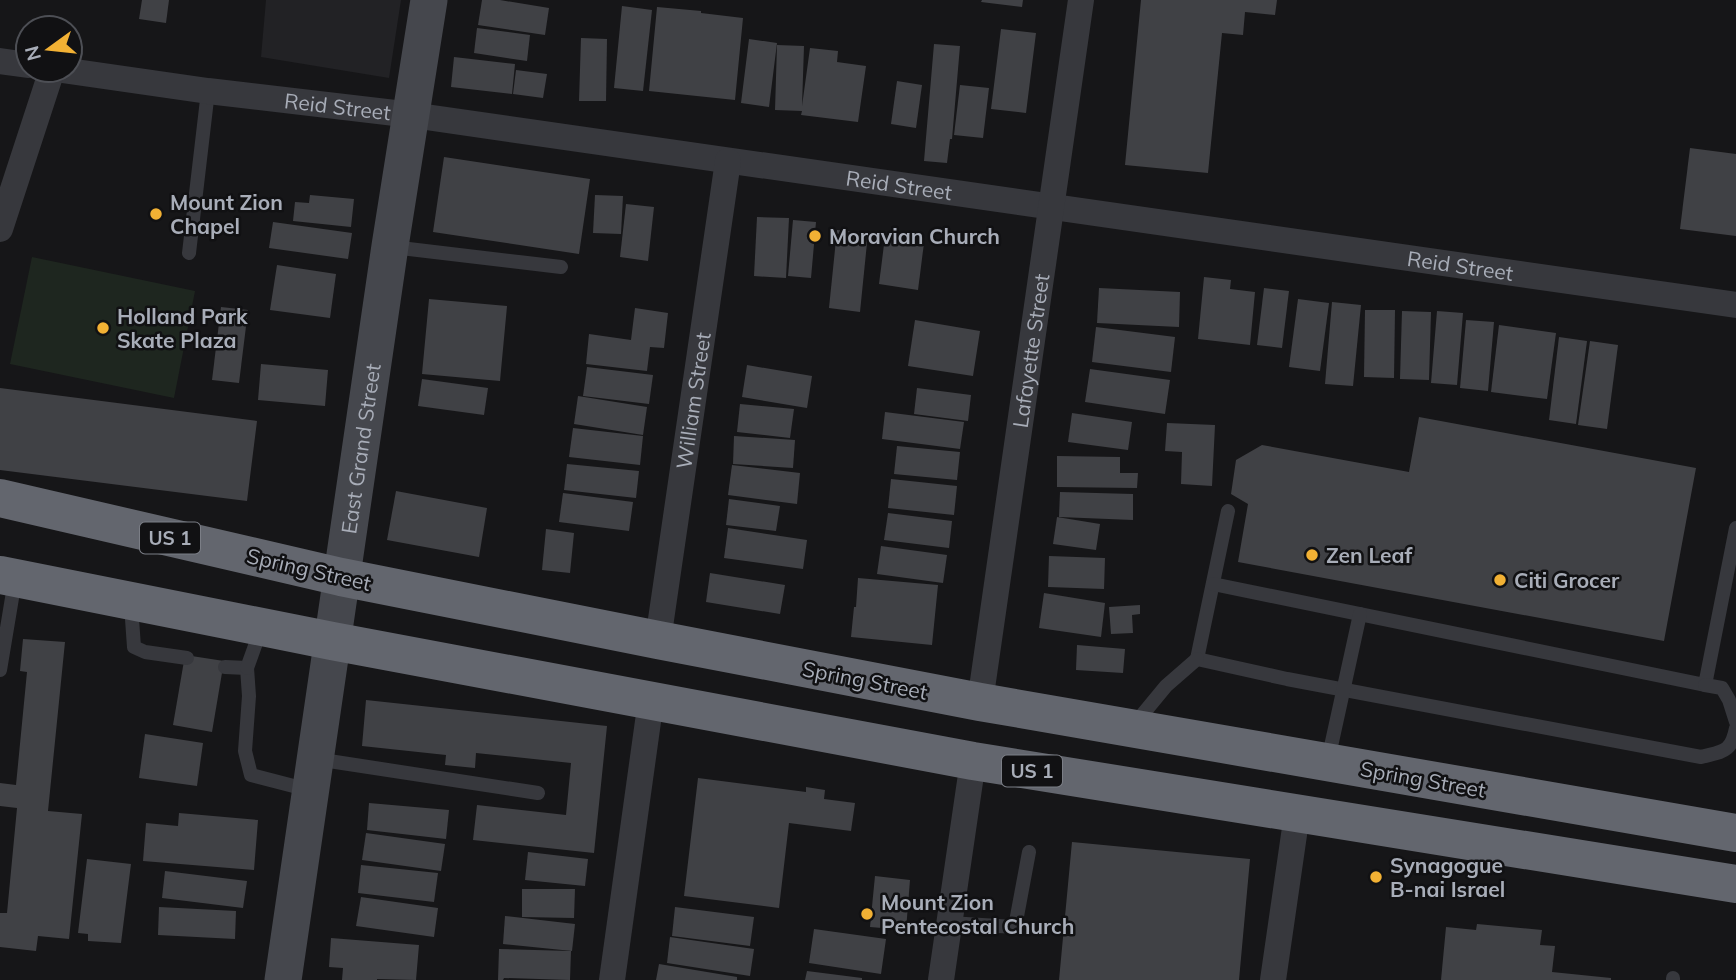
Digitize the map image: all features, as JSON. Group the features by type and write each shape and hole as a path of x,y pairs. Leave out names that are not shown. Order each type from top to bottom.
{"highway":[{"name":"Spring Street","path":"0,498 341,577 658,640 980,702 1736,833"},
{"name":"US 1","path":"8,577 332,641 973,761 1736,884"}],"street":[{"name":"East Grand Street","path":"283,980 390,246 429,0"},
{"name":"Lafayette Street","path":"980,702 1081,0"},
{"name":"Reid Street","path":"84,73 412,115 1736,305"},
{"path":"0,229 47,84"},
{"name":"William Street","path":"658,640 728,160"},
{"path":"611,980 651,700"},
{"path":"941,980 973,761"},
{"path":"1273,980 1297,814"}],"lane":[{"path":"189,253 208,91"},
{"path":"390,246 561,267"},
{"path":"1131,729 1166,686 1197,659 1228,511"},
{"path":"1705,685 1736,528"},
{"path":"0,670 8,577"},
{"path":"1213,584 1722,688 1736,722"},
{"path":"131,601 134,647 145,652 187,658"},
{"path":"1328,762 1360,614"},
{"path":"262,627 247,668 249,696 245,751 251,775 312,774 538,793"},
{"path":"1197,659 1701,757 1725,751 1733,742 1736,728"},
{"path":"226,667 247,668"},
{"path":"949,923 1015,927 1029,852"}],"shaded area":[{"path":"266,0 401,0 389,78 261,57"},
{"name":"Holland Park Skate Plaza","path":"32,257 195,291 174,398 10,364"}],"building":[{"path":"142,0 169,0 166,23 139,19"},
{"path":"482,0 500,0 549,8 545,35 478,25"},
{"path":"1023,0 1022,7 981,2"},
{"path":"1141,0 1277,0 1275,15 1245,12 1243,35 1222,33 1208,173 1125,165"},
{"path":"622,6 652,10 643,91 614,88"},
{"path":"657,7 743,18 735,100 649,91"},
{"path":"477,28 530,35 527,61 474,53"},
{"path":"1001,29 1036,33 1026,113 991,109"},
{"path":"581,38 607,39 606,101 579,101"},
{"path":"749,39 777,43 769,107 741,103"},
{"path":"934,44 960,46 952,139 947,163 924,161"},
{"path":"777,45 804,46 802,106 810,48 838,51 837,62 866,66 858,122 801,115 802,111 775,110"},
{"path":"454,57 515,64 512,94 451,87"},
{"path":"516,70 547,74 543,98 513,94"},
{"path":"897,81 922,85 916,128 891,124"},
{"path":"960,85 989,88 983,138 954,135"},
{"path":"1690,148 1736,154 1736,236 1680,229"},
{"path":"444,157 590,179 579,254 433,232"},
{"path":"310,195 354,199 351,227 293,221 295,202 309,203"},
{"path":"595,195 623,196 621,234 593,233"},
{"path":"626,204 654,207 648,261 620,257"},
{"path":"757,217 789,218 786,278 754,276"},
{"path":"793,220 816,222 811,278 788,276"},
{"path":"273,222 352,233 348,259 269,248"},
{"path":"837,230 868,233 860,312 829,308"},
{"path":"885,237 924,243 918,290 879,284"},
{"path":"277,265 336,274 330,318 270,310"},
{"path":"1204,277 1231,280 1230,289 1255,292 1250,345 1198,339"},
{"path":"1099,288 1180,292 1179,327 1097,323"},
{"path":"1264,288 1289,291 1282,348 1257,345"},
{"path":"429,299 507,306 500,381 422,374"},
{"path":"1298,299 1329,303 1320,371 1289,367"},
{"path":"1332,302 1361,305 1353,386 1325,384"},
{"path":"221,307 248,310 239,383 212,380"},
{"path":"635,308 668,313 664,348 650,347 647,371 586,364 589,334 631,340"},
{"path":"1365,310 1395,310 1394,378 1364,377"},
{"path":"1402,311 1431,312 1429,380 1400,379"},
{"path":"1437,311 1463,313 1457,385 1431,383"},
{"path":"915,320 980,331 973,376 908,366"},
{"path":"1466,320 1494,322 1488,391 1460,388"},
{"path":"1499,325 1556,333 1547,399 1491,392"},
{"path":"1096,327 1175,337 1171,372 1092,362"},
{"path":"1559,337 1587,341 1576,424 1549,420"},
{"path":"1590,341 1618,345 1607,429 1578,425"},
{"path":"261,364 328,370 325,406 258,400"},
{"path":"747,365 812,376 807,408 742,397"},
{"path":"587,367 653,375 649,404 583,396"},
{"path":"1090,369 1170,380 1165,414 1085,402"},
{"path":"422,379 488,388 484,415 418,406"},
{"path":"0,388 257,421 247,501 0,470"},
{"path":"917,388 971,395 968,421 914,414"},
{"path":"578,396 647,407 643,435 574,424"},
{"path":"740,404 794,409 790,438 737,432"},
{"path":"885,412 964,422 960,449 882,439"},
{"path":"1072,413 1132,422 1128,450 1068,442"},
{"path":"1419,417 1696,468 1664,641 1238,562 1248,504 1231,494 1236,460 1262,445 1409,472"},
{"path":"1167,423 1215,425 1212,486 1181,484 1182,452 1165,451"},
{"path":"573,428 643,436 640,465 569,457"},
{"path":"734,436 795,440 793,468 733,464"},
{"path":"897,446 960,452 957,480 894,474"},
{"path":"1057,456 1120,457 1120,473 1138,473 1137,488 1057,487"},
{"path":"567,464 639,471 636,498 564,490"},
{"path":"732,465 800,473 797,504 728,495"},
{"path":"891,479 957,486 954,515 888,508"},
{"path":"396,491 487,508 479,557 387,540"},
{"path":"1060,492 1133,494 1133,520 1059,517"},
{"path":"563,493 633,502 629,531 559,522"},
{"path":"729,499 780,506 776,531 726,525"},
{"path":"888,513 952,521 949,548 884,540"},
{"path":"1057,517 1100,524 1096,550 1053,544"},
{"path":"728,528 807,540 803,569 724,558"},
{"path":"546,529 574,533 570,573 542,570"},
{"path":"881,546 947,555 943,583 877,574"},
{"path":"1049,556 1105,558 1104,589 1048,587"},
{"path":"710,573 785,585 780,614 706,602"},
{"path":"858,578 938,585 932,645 851,637"},
{"path":"1044,593 1105,603 1101,637 1039,628"},
{"path":"1140,605 1140,614 1132,615 1133,633 1111,634 1109,607"},
{"path":"23,639 65,642 48,811 82,814 69,939 38,936 36,951 0,947 0,913 7,913 17,808 0,806 0,783 16,785 27,672 20,671"},
{"path":"1077,645 1125,649 1123,673 1076,670"},
{"path":"185,655 224,661 212,732 173,725"},
{"path":"366,700 607,726 594,853 473,840 477,805 566,815 571,763 476,753 475,768 445,765 446,755 362,746"},
{"path":"145,734 203,743 197,786 139,778"},
{"path":"698,778 806,792 806,787 825,790 824,799 855,803 851,831 789,823 779,908 684,896"},
{"path":"369,803 449,810 446,839 367,830"},
{"path":"179,813 258,820 254,870 143,861 146,823 178,826"},
{"path":"366,833 445,844 441,871 362,860"},
{"path":"1072,842 1250,859 1239,980 1059,980"},
{"path":"528,852 588,859 585,886 525,880"},
{"path":"87,859 131,864 121,943 88,941 88,934 78,933"},
{"path":"361,865 438,873 434,902 358,893"},
{"path":"165,871 247,881 243,908 162,898"},
{"path":"875,876 910,880 906,930 870,927"},
{"path":"522,889 575,889 574,918 522,917"},
{"path":"361,897 438,908 434,937 356,926"},
{"path":"159,907 236,911 235,939 158,935"},
{"path":"675,907 754,917 750,946 672,936"},
{"path":"505,916 575,924 572,951 503,944"},
{"path":"1477,924 1542,930 1540,945 1555,946 1552,972 1611,980 1441,980 1446,927 1476,930"},
{"path":"814,929 886,939 881,974 809,963"},
{"path":"670,937 754,949 750,976 667,963"},
{"path":"331,938 419,945 416,980 342,980 343,968 329,967"},
{"path":"499,949 571,951 570,980 498,980"},
{"path":"659,964 737,977 737,980 656,980"},
{"path":"807,971 862,978 862,980 805,980"}],"place":[{"name":"Mount Zion Chapel","path":"156,214"},
{"name":"Moravian Church","path":"815,236"},
{"name":"Holland Park Skate Plaza","path":"103,328"},
{"name":"Zen Leaf","path":"1312,555"},
{"name":"Citi Grocer","path":"1500,580"},
{"name":"Synagogue B-nai Israel","path":"1376,877"},
{"name":"Mount Zion Pentecostal Church","path":"867,914"}]}
